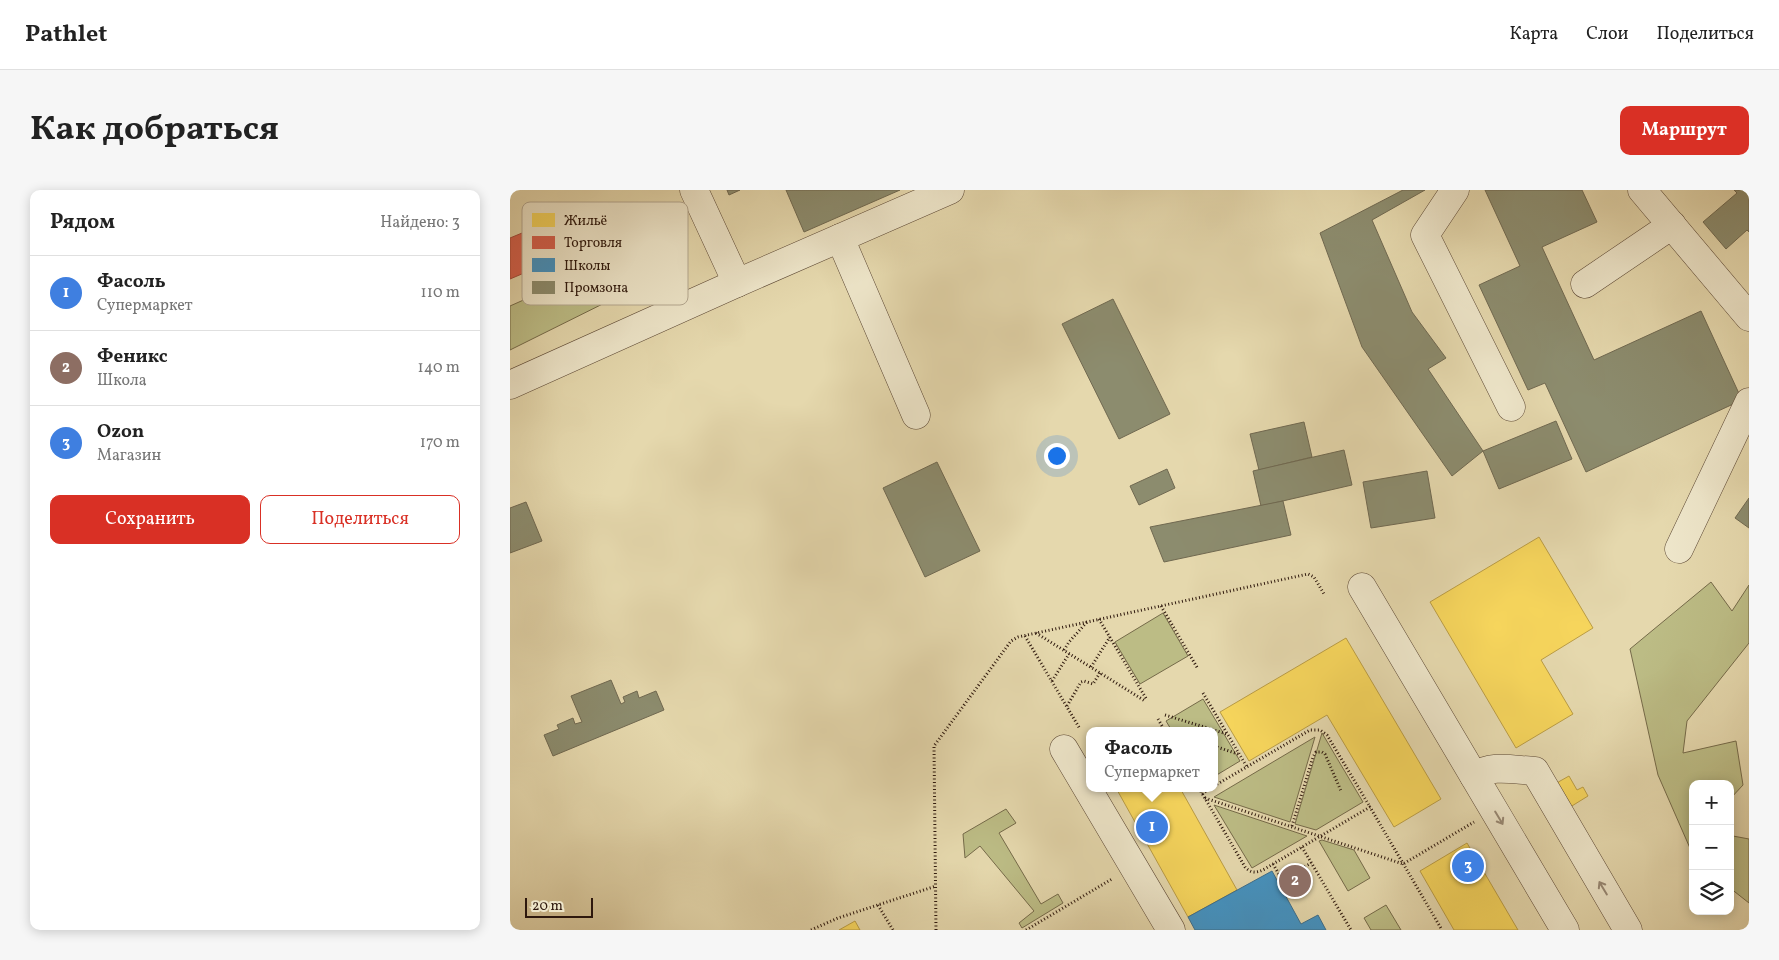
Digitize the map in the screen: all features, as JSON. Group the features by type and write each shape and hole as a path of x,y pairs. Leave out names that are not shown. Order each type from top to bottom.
{"street":[{"path":"694,190 737,283"},
{"path":"510,385 950,190"},
{"path":"1455,190 1425,235 1511,407"},
{"path":"1642,190 1749,317"},
{"path":"1585,284 1672,225"},
{"path":"840,238 916,415"},
{"path":"1679,549 1749,402"},
{"path":"1362,587 1565,930"},
{"path":"1074,743 1086,768"},
{"path":"1474,776 1489,769 1535,771 1628,930"},
{"path":"1098,792 1134,866 1171,930"}],"path":[{"path":"936,930 935,744 1011,642 1018,637 1308,574 1314,577 1324,594"},
{"path":"1161,606 1198,670"},
{"path":"1036,633 1146,700 1099,619"},
{"path":"1064,650 1087,622"},
{"path":"1025,636 1066,706 1074,743"},
{"path":"1091,667 1110,637"},
{"path":"1052,681 1069,654"},
{"path":"1066,706 1081,682 1093,684 1100,673"},
{"path":"1203,693 1247,767"},
{"path":"1165,715 1204,727"},
{"path":"1158,720 1162,727"},
{"path":"1218,784 1310,730 1320,730 1327,734 1442,930"},
{"path":"1218,731 1227,734"},
{"path":"1218,747 1239,754"},
{"path":"1292,827 1312,757 1316,752 1325,754 1341,792"},
{"path":"1201,792 1248,870 1254,872 1259,872 1370,806"},
{"path":"1203,796 1207,792"},
{"path":"1203,796 1403,864 1494,810"},
{"path":"1302,847 1351,930"},
{"path":"1273,864 1280,876 1286,878 1311,863"},
{"path":"1026,930 1134,866"},
{"path":"812,930 838,918 936,886"},
{"path":"878,905 893,930"}],"green space":[{"path":"522,301 522,305 601,305 510,350 510,306"},
{"path":"1711,582 1732,611 1749,585 1749,643 1687,721 1683,753 1736,741 1743,785 1734,795 1734,780 1689,780 1689,846 1658,775 1630,649"},
{"path":"1163,613 1188,656 1140,684 1115,642"},
{"path":"1203,699 1240,761 1218,774 1218,727 1170,727 1166,721"},
{"path":"1322,733 1363,802 1316,830 1295,824"},
{"path":"1315,737 1290,822 1214,797"},
{"path":"1214,805 1307,836 1252,868"},
{"path":"1006,809 1016,823 999,833 1041,904 1058,894 1063,903 1022,928 1019,923 1034,911 980,846 965,858 963,834"},
{"path":"1734,836 1749,839 1749,903 1734,891"},
{"path":"1322,840 1354,850 1370,878 1348,891 1319,841"},
{"path":"1386,905 1401,930 1371,930 1364,918"}],"building: Жильё":[{"path":"1539,537 1593,628 1541,660 1573,714 1516,748 1430,602"},
{"path":"1346,638 1441,799 1394,827 1327,715 1249,761 1220,712"},
{"path":"1569,776 1577,790 1583,787 1588,796 1567,809 1553,785"},
{"path":"1118,792 1182,792 1237,890 1188,917"},
{"path":"1467,843 1518,930 1454,930 1420,871"},
{"path":"855,921 860,930 839,930"}],"building: Торговля":[{"path":"522,233 522,274 510,279 510,238"}],"building: Школы":[{"path":"1272,871 1301,924 1318,915 1326,930 1195,930 1188,917"}],"building: Промзона":[{"path":"727,190 740,190 729,195"},
{"path":"786,190 900,190 804,232"},
{"path":"1403,190 1425,190 1372,220 1412,312 1446,358 1428,369 1483,451 1452,476 1362,347 1320,233"},
{"path":"1485,190 1582,190 1597,222 1542,247 1594,360 1701,311 1742,400 1586,472 1545,383 1528,390 1479,285 1520,266"},
{"path":"1734,190 1749,190 1749,232 1747,230 1726,249 1703,222 1737,193"},
{"path":"1113,299 1170,414 1119,439 1062,324"},
{"path":"1556,421 1572,459 1499,489 1483,451"},
{"path":"1304,422 1312,457 1259,470 1250,434"},
{"path":"1344,450 1352,485 1261,506 1253,471"},
{"path":"937,462 980,551 925,577 883,488"},
{"path":"1167,469 1175,488 1139,505 1130,486"},
{"path":"1427,471 1435,518 1371,528 1363,482"},
{"path":"1749,498 1749,528 1735,518"},
{"path":"1283,501 1291,535 1164,562 1150,527"},
{"path":"526,502 542,541 510,553 510,508"},
{"path":"611,680 621,704 625,702 623,697 637,691 639,698 656,691 664,710 553,756 544,735 559,729 557,725 573,718 575,724 582,722 571,696"}],"place":[{"name":"Фасоль","path":"1152,827"},
{"name":"Ozon","path":"1468,866"},
{"name":"Феникс","path":"1295,881"}]}
